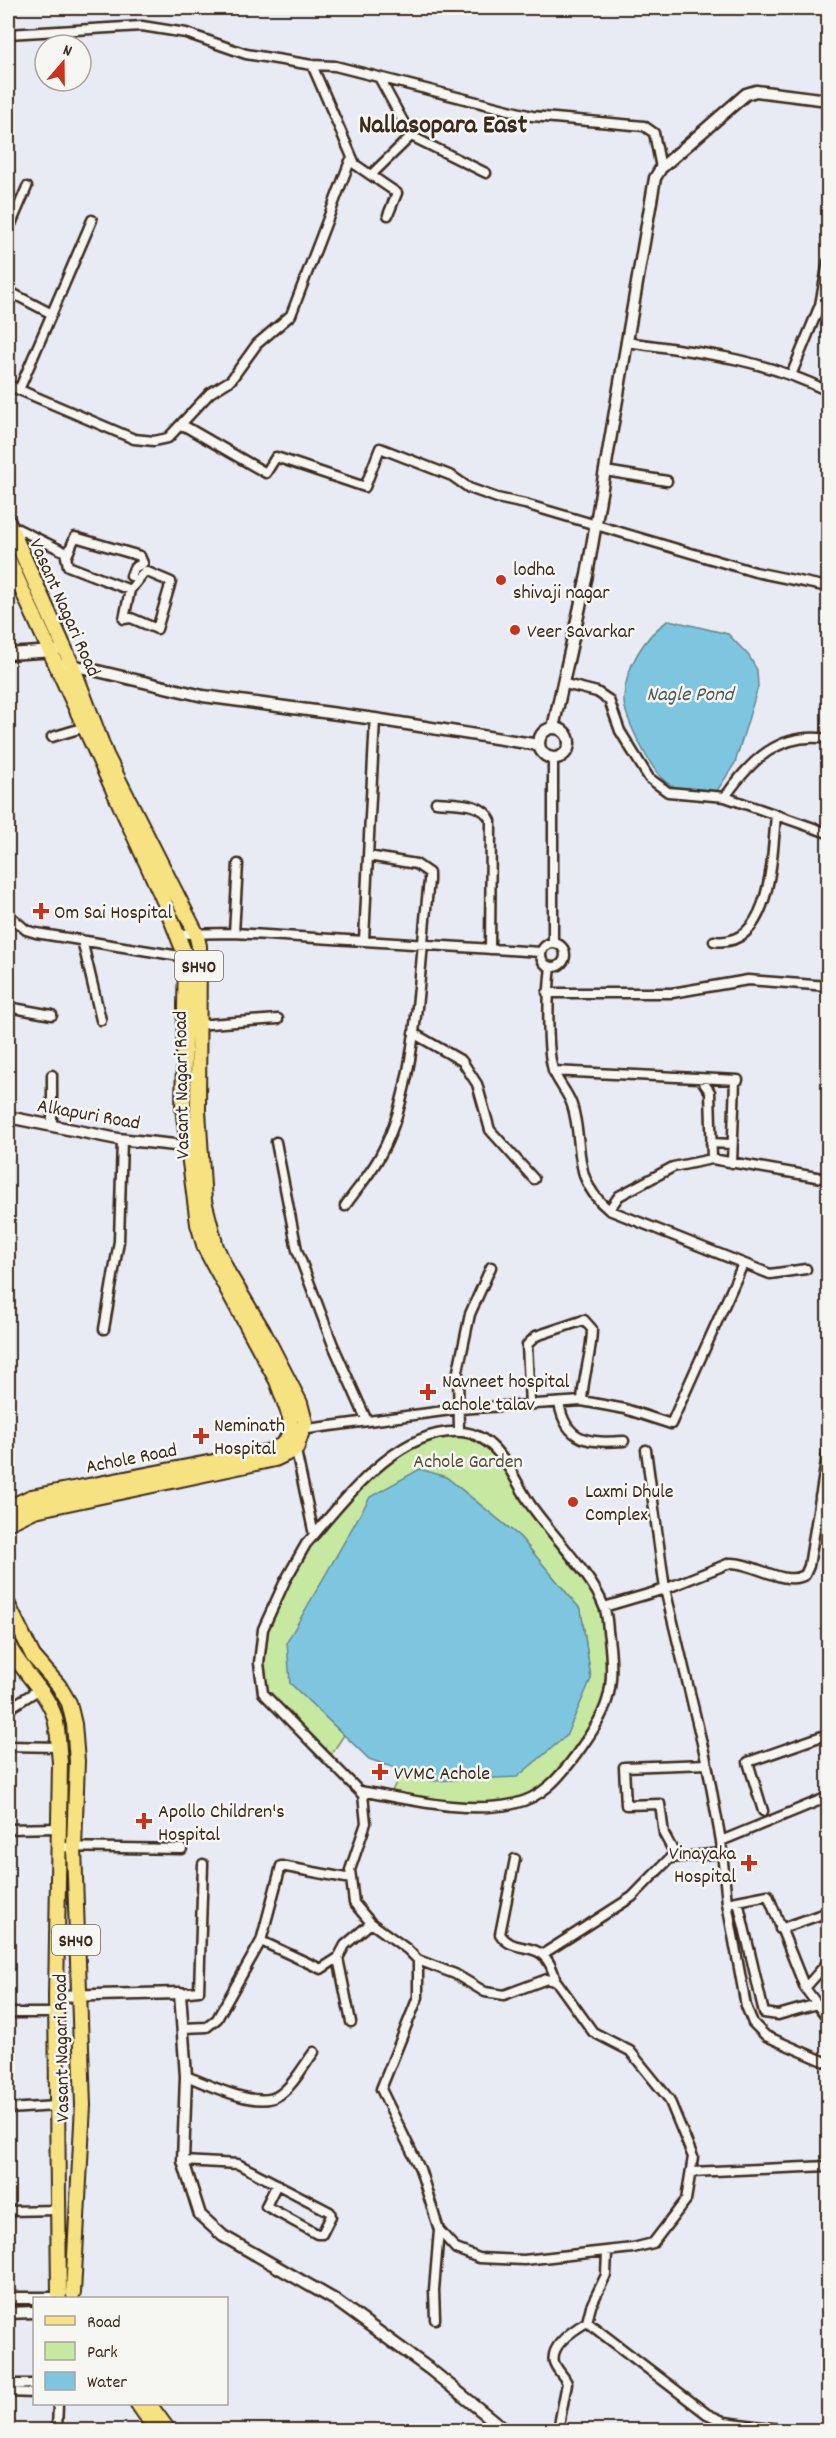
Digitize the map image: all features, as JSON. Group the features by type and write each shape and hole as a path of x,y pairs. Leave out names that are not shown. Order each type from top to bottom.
{"main road":[{"name":"Vasant Nagari Road","path":"8,523 72,665 106,755 196,933 199,946 194,1147 198,1224 205,1248 277,1381 297,1430"},
{"name":"Vasant Nagari Road","path":"8,560 186,957 183,1108 194,1147"},
{"path":"296,1449 297,1430"},
{"name":"Achole Road","path":"8,1508 31,1497 271,1451 284,1444 297,1430"},
{"name":"Achole Road","path":"8,1523 35,1510 274,1459 296,1449"},
{"name":"Vasant Nagari Road","path":"8,1605 33,1656 59,1686 69,1703 74,1724 77,1761 74,1848 82,2104 77,2296"},
{"name":"Vasant Nagari Road","path":"8,1644 16,1663 53,1713 58,1747 56,2297"},
{"name":"SH40","path":"56,2297 77,2296"},
{"path":"139,2405 156,2430"},
{"path":"150,2405 168,2430"}],"street":[{"path":"8,34 142,26 186,33 246,54 312,65 335,66 531,116 649,128 654,133 662,168"},
{"path":"312,65 356,165"},
{"path":"380,79 411,136 486,173"},
{"path":"554,728 566,734 569,743 562,755 553,758 544,754 539,745 541,735 554,728 565,684 596,527 655,178 662,168 746,94 756,91 828,100"},
{"path":"371,175 411,136"},
{"path":"8,385 135,439 154,441 168,438 210,393 231,380 257,344 291,315 350,161 397,193 388,215"},
{"path":"8,231 27,187"},
{"path":"18,390 92,220"},
{"path":"792,373 820,305 828,262"},
{"path":"8,291 52,314"},
{"path":"626,342 735,357 792,373 828,391"},
{"path":"181,424 266,473 276,457 365,487 380,448 452,476 469,488 497,498 525,504 596,527 755,572 828,587"},
{"path":"605,471 667,481"},
{"path":"8,523 67,556"},
{"path":"130,590 68,566 67,556 75,537 140,556 143,563 134,568 131,576"},
{"path":"145,571 170,580 157,629 131,618 124,619 130,590 145,571"},
{"path":"8,654 64,650"},
{"path":"55,665 72,665 203,696 375,719 539,745"},
{"path":"565,684 597,692 609,700 620,730 649,778 668,792 725,797 828,833"},
{"path":"364,940 375,719"},
{"path":"52,737 82,728"},
{"path":"725,797 746,768 779,744 811,736 828,739"},
{"path":"553,758 553,943"},
{"path":"436,801 477,807 488,813 490,820 490,949"},
{"path":"714,941 727,943 743,936 760,911 769,882 776,815"},
{"path":"345,1206 382,1153 402,1098 413,1033 429,873 416,864 368,856"},
{"path":"234,933 238,864"},
{"path":"8,914 26,930 36,933 186,957"},
{"path":"177,934 234,933 541,952"},
{"path":"82,940 100,1020"},
{"path":"553,943 560,945 565,956 562,963 551,967 542,960 541,952 553,943"},
{"path":"551,967 547,993 553,1071 572,1105 586,1184 593,1197 609,1210 770,1274 806,1269"},
{"path":"547,993 672,993 748,980 828,986"},
{"path":"8,1007 52,1015"},
{"path":"184,1026 278,1019"},
{"path":"413,1033 462,1061 477,1084 490,1130 534,1179"},
{"path":"553,1071 736,1080 732,1162"},
{"path":"52,1075 52,1125"},
{"path":"701,1079 710,1092 712,1159"},
{"name":"Alkapuri Road","path":"8,1117 122,1140 194,1147"},
{"path":"104,1329 119,1241 122,1140"},
{"path":"276,1142 297,1250 333,1345 367,1421"},
{"path":"711,1143 732,1144"},
{"path":"609,1210 619,1196 673,1167 712,1159 828,1179"},
{"path":"297,1430 459,1409 582,1401 625,1409 671,1424 743,1264"},
{"path":"459,1431 458,1371 470,1314 491,1267"},
{"path":"530,1405 527,1345 536,1336 584,1320 592,1329 592,1346 583,1385 582,1401"},
{"path":"559,1403 561,1418 571,1431 594,1443 624,1440"},
{"path":"360,1791 421,1801 486,1807 514,1804 537,1795 557,1780 603,1714 612,1691 613,1668 604,1607 591,1583 548,1530 501,1455 480,1435 459,1431 422,1439 389,1456 352,1491 314,1534 285,1581 263,1629 259,1663 263,1693 363,1795 366,1823 350,1870 354,1903 371,1923 408,1949 417,1960 455,1974 485,1992 504,1995 547,1979 556,1982"},
{"path":"296,1449 314,1534"},
{"path":"604,1607 665,1589 730,1563 741,1562 790,1578 805,1575 824,1497 828,1449"},
{"path":"646,1450 665,1589 707,1764 722,1853 727,1903 746,2006 753,2023 766,2036 828,2063"},
{"path":"8,1708 38,1690"},
{"path":"763,1811 748,1762 828,1734"},
{"path":"8,1746 58,1747"},
{"path":"676,1856 664,1834 660,1804 626,1805 624,1767 707,1764"},
{"path":"720,1841 828,1797"},
{"path":"8,1829 58,1828"},
{"path":"57,1847 182,1849"},
{"path":"543,1954 632,1897 670,1858 722,1853"},
{"path":"439,2230 456,2249 479,2258 524,2260 607,2251 653,2243 686,2200 693,2157 669,2099 630,2051 593,2032 556,1982 552,1964 543,1954 507,1941 500,1934 515,1859"},
{"path":"56,1996 199,1991 203,1864"},
{"path":"183,2028 207,2027 217,2019 261,1941 281,1866 351,1879"},
{"path":"727,1903 768,1895 806,1988 828,2019"},
{"path":"738,1901 764,2013 778,2015 817,2004"},
{"path":"780,1929 828,1912"},
{"path":"261,1941 321,1969 338,1958 345,1945 371,1923"},
{"path":"338,1958 351,2022"},
{"path":"417,1960 418,1997 381,2089 420,2169 439,2230 434,2290 435,2319"},
{"path":"806,1988 828,1962"},
{"path":"180,1993 186,2076 183,2161 200,2215 211,2227 335,2300 431,2370 505,2430"},
{"path":"8,2013 56,2013"},
{"path":"186,2076 251,2099 266,2100 281,2094 314,2052"},
{"path":"8,2055 10,2065 8,2075"},
{"path":"8,2109 56,2106"},
{"path":"183,2161 238,2164 277,2184 330,2212 331,2216 322,2234 316,2234 266,2206 277,2184"},
{"path":"691,2172 828,2166"},
{"path":"8,2211 58,2210"},
{"path":"558,2430 567,2383 554,2364 555,2355 567,2335 587,2322 591,2306 606,2275 607,2251"},
{"path":"8,2298 33,2297"},
{"path":"8,2313 33,2312"},
{"path":"587,2322 707,2414 725,2422 787,2430"},
{"path":"8,2384 33,2384"},
{"path":"8,2392 33,2393"},
{"path":"57,2430 58,2405"}],"green space":[{"name":"Achole Garden","path":"480,1435 501,1455 604,1607 613,1668 603,1714 557,1781 515,1804 455,1805 391,1793 402,1771 432,1781 591,1679 581,1610 520,1537 446,1477 290,1683 344,1735 329,1758 263,1693 259,1663 263,1629 306,1544 389,1456 430,1437"}],"water":[{"name":"Nagle Pond","path":"669,620 728,634 749,656 757,670 758,687 735,763 717,791 684,789 667,783 646,756 628,716 624,697 628,675 644,643"},
{"path":"420,1469 446,1477 520,1537 581,1610 591,1679 566,1736 517,1777 432,1781 369,1759 290,1683 287,1642 370,1497"}],"place":[{"name":"lodha shivaji nagar","path":"501,580"},
{"name":"Veer Savarkar","path":"515,630"},
{"name":"Om Sai Hospital","path":"41,911"},
{"name":"Navneet hospital achole talav","path":"428,1392"},
{"name":"Neminath Hospital","path":"201,1436"},
{"name":"Laxmi Dhule Complex","path":"573,1502"},
{"name":"VVMC Achole","path":"380,1772"},
{"name":"Apollo Children's Hospital","path":"144,1821"},
{"name":"Vinayaka Hospital","path":"749,1863"}],"district":[{"name":"Nallasopara East","path":"443,123"}]}
